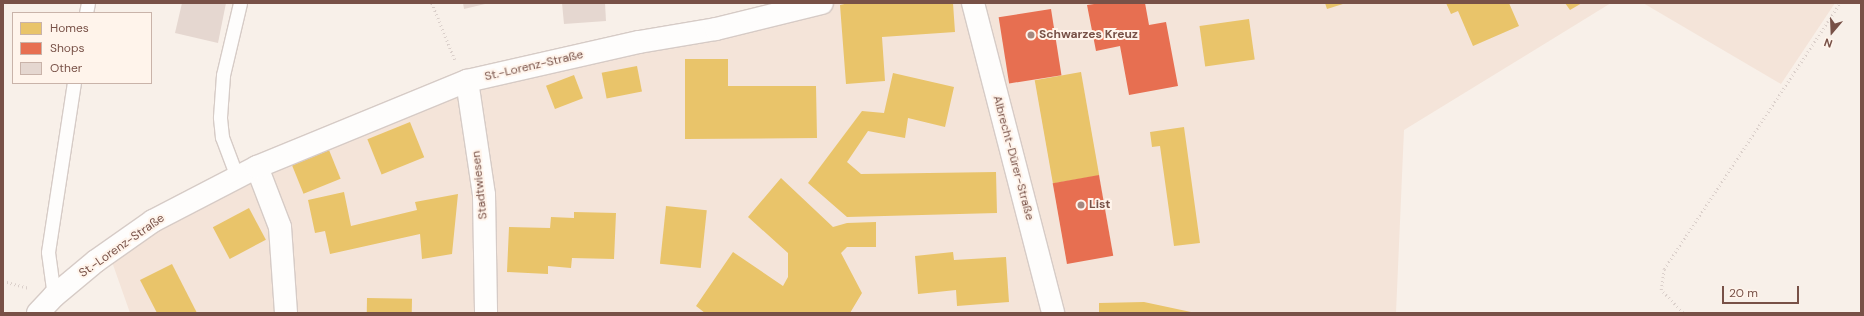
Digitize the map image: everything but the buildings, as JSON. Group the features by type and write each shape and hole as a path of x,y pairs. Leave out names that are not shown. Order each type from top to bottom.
{"street":[{"name":"St.-Lorenz-Straße","path":"38,313 54,296 96,261 153,221 257,167 467,81 639,42 716,29 822,3"},
{"name":"Albrecht-Dürer-Straße","path":"973,3 1053,313"},
{"name":"Stadtwiesen","path":"467,81 484,195 486,313"},
{"path":"257,167 280,227 286,313"}],"lane":[{"path":"237,177 222,137 220,117 223,74 240,3"},
{"path":"54,296 48,252 74,84"}],"path":[{"path":"432,3 455,61 467,81"},
{"path":"1683,313 1661,290 1664,269 1840,3"}],"shaded area":[{"path":"783,3 1611,3 1404,130 1396,313 130,313 111,259 188,196 449,75"},
{"path":"1643,3 1835,3 1781,84"}],"place":[{"name":"Schwarzes Kreuz","path":"1031,35"},
{"name":"List","path":"1081,205"}]}
